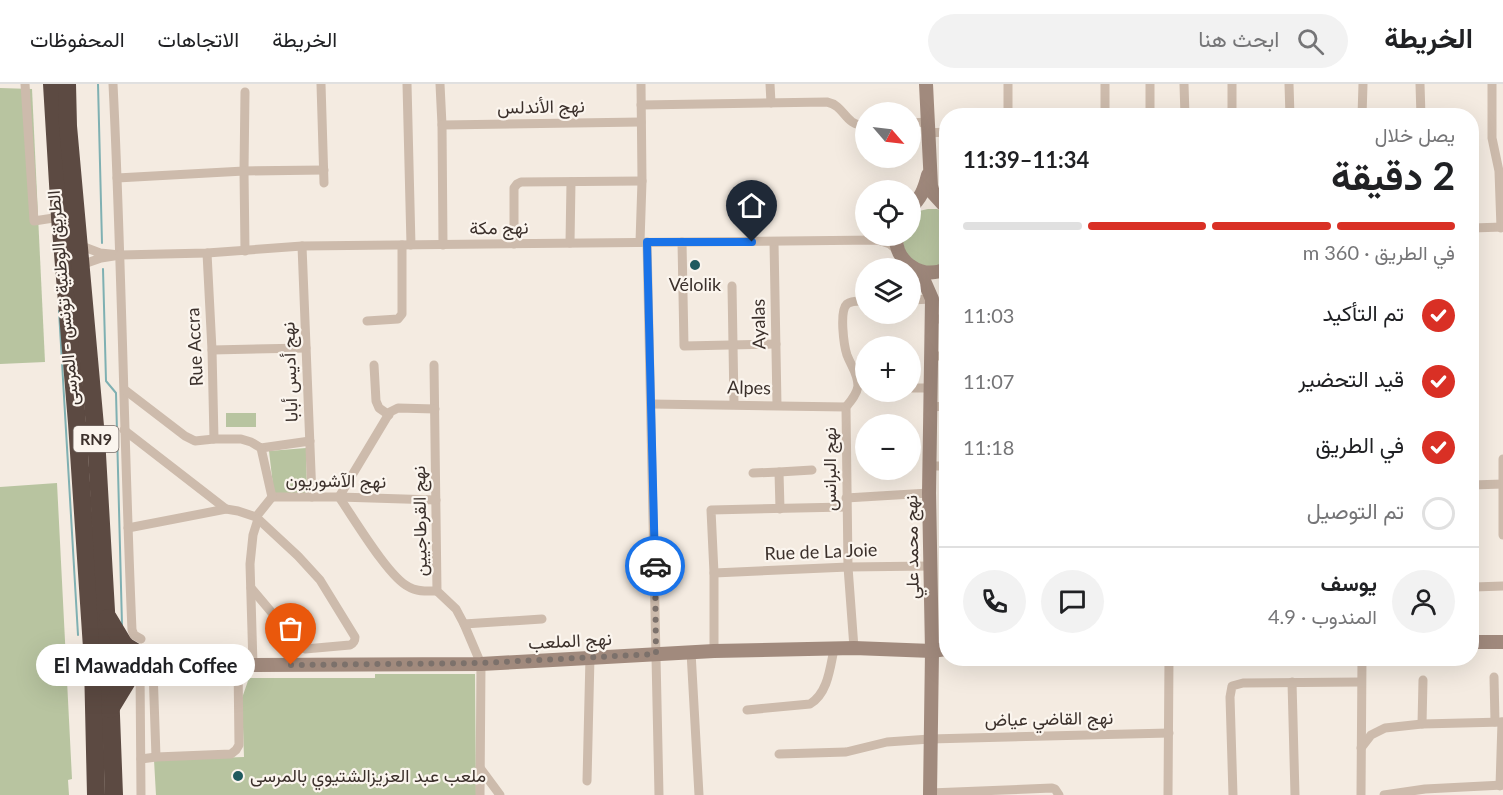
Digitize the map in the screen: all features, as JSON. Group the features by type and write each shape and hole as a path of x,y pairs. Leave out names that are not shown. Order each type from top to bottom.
{"highway":[{"name":"الطريق الوطنية تونس - المرسى","path":"51,84 77,423 101,667 110,709 114,795"},
{"name":"الطريق الوطنية تونس - المرسى","path":"67,84 68,126 96,437 106,615 101,667 96,795"},
{"path":"68,126 72,84"},
{"path":"106,615 123,643 145,668 127,681 110,709"}],"street":[{"path":"25,84 34,221 60,217"},
{"path":"113,84 132,630 134,635 141,639"},
{"path":"321,84 324,183"},
{"path":"367,321 398,319 403,312 408,84"},
{"path":"440,84 443,245"},
{"path":"641,84 642,181 651,404 659,795"},
{"path":"770,84 771,103"},
{"path":"926,84 931,186 933,193 939,199"},
{"path":"1008,84 1008,108"},
{"path":"1105,84 1105,108"},
{"path":"1150,84 1150,108"},
{"path":"1184,84 1185,108"},
{"path":"1232,84 1232,108"},
{"path":"1289,84 1290,108"},
{"path":"1362,108 1363,84"},
{"path":"1420,84 1420,108"},
{"path":"1479,228 1502,228 1499,171 1492,138 1492,84"},
{"path":"244,92 245,251"},
{"path":"641,105 827,102 833,103 855,124"},
{"name":"نهج الأندلس","path":"442,125 641,122"},
{"path":"921,125 939,130"},
{"path":"1492,138 1503,137"},
{"path":"921,198 929,167"},
{"path":"117,178 244,171 324,170"},
{"path":"514,244 514,188 521,182 642,181"},
{"path":"570,182 570,243"},
{"path":"921,204 928,202 939,204"},
{"name":"نهج مكة","path":"120,255 207,253 302,246 855,240"},
{"path":"682,242 684,346 776,344"},
{"name":"Ayalas","path":"774,242 777,405"},
{"path":"79,245 100,253 120,255"},
{"name":"نهج أديس أبابا","path":"302,246 312,497"},
{"path":"893,246 899,251"},
{"path":"897,246 903,258"},
{"name":"Rue Accra","path":"207,253 214,439"},
{"path":"81,265 101,258 120,255"},
{"path":"921,272 939,272"},
{"path":"921,277 926,283 932,299"},
{"path":"932,299 939,283"},
{"path":"732,286 734,404"},
{"path":"921,300 932,299"},
{"name":"نهج محمد علي","path":"930,794 930,739 939,650 930,566 931,356 939,319 932,299"},
{"name":"نهج البرانس","path":"855,302 847,304 844,308 842,321 847,354 855,370"},
{"path":"212,351 306,348"},
{"path":"931,356 939,356"},
{"path":"374,365 376,401 379,408 388,415"},
{"name":"نهج القرطاجيين","path":"434,365 437,591 456,609 481,663"},
{"path":"921,388 930,388"},
{"path":"125,390 185,436 195,441 241,439 261,448 310,441"},
{"name":"نهج البرانس","path":"854,648 848,567 846,407 855,396"},
{"name":"Alpes","path":"651,404 846,407"},
{"path":"931,407 939,406"},
{"path":"435,409 394,409 388,415 339,497 370,543 402,583 415,590 437,591"},
{"path":"124,429 226,509"},
{"path":"253,665 250,564 253,535 257,518 272,497 261,448"},
{"path":"1503,459 1503,535"},
{"path":"929,466 939,466"},
{"path":"753,473 812,470"},
{"path":"779,472 780,509"},
{"path":"1479,485 1503,484"},
{"path":"714,651 711,510 780,509 929,493"},
{"name":"نهج الآشوريون","path":"272,497 436,500"},
{"path":"128,528 226,509 257,518 320,580 355,637 355,641 350,645 305,649 251,588"},
{"name":"Rue de La Joie","path":"714,573 930,566"},
{"path":"1479,587 1503,586"},
{"path":"464,624 542,619"},
{"path":"1479,642 1503,642"},
{"name":"نهج الملعب","path":"101,667 145,668 180,662 209,665 481,663 714,651 854,648 939,650"},
{"path":"747,710 810,704 815,701 826,681 834,649"},
{"path":"691,652 699,795"},
{"path":"587,781 590,657"},
{"path":"480,795 481,663"},
{"path":"141,759 231,754 236,750 239,745 238,665"},
{"path":"1168,795 1169,666"},
{"path":"1361,795 1362,666"},
{"path":"145,668 156,757"},
{"path":"141,795 145,668"},
{"path":"1384,795 1425,789 1502,785 1500,722 1494,677"},
{"path":"1422,724 1423,680"},
{"path":"1292,682 1295,795"},
{"path":"1233,795 1230,697 1232,686 1243,683 1361,682"},
{"path":"1361,748 1371,735 1385,728 1422,724 1500,722"},
{"name":"نهج القاضي عياض","path":"778,754 846,752 887,742 930,739 1168,732"},
{"path":"480,768 500,795"},
{"path":"930,794 1055,789 1059,795"}],"green space":[{"path":"0,88 32,89 45,362 0,364"},
{"path":"939,210 939,265 921,265 921,258 910,258 904,246 921,246 921,211"},
{"path":"226,413 256,413 256,427 226,427"},
{"path":"306,448 307,493 274,494 269,451"},
{"path":"57,483 72,779 68,780 69,795 0,795 0,487"},
{"path":"375,674 475,674 476,795 156,795 154,760 244,757 242,698 249,678 375,678"}],"waterway":[{"path":"98,84 102,243"},
{"path":"103,269 106,381 116,393 122,625"},
{"path":"59,311 78,635"}],"way so far":[{"path":"291,665 481,663 656,654 655,566"}],"place":[{"name":"Vélolik","path":"695,265"},
{"name":"El Mawaddah Coffee","path":"291,665"},
{"name":"ملعب عبد العزيزالشتيوي بالمرسى","path":"238,776"}],"route":[{"path":"655,566 647,242 752,242"}]}
